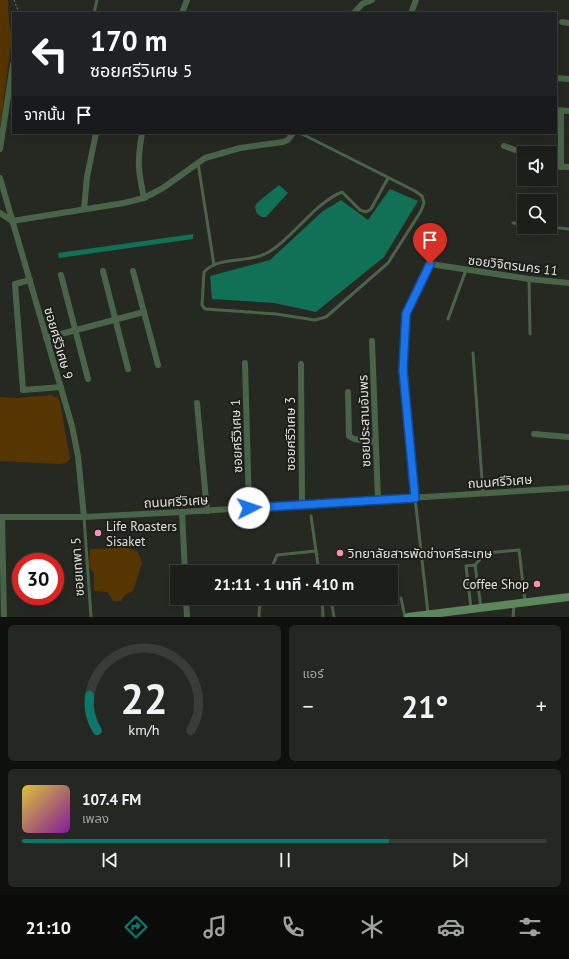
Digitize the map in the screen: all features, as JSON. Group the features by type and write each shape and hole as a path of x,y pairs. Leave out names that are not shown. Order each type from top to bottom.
{"main road":[{"path":"408,617 569,598"}],"street":[{"path":"182,12 187,0"},
{"path":"355,12 362,4 372,0"},
{"path":"411,12 416,0"},
{"path":"562,22 569,23"},
{"path":"0,149 12,71"},
{"path":"557,78 569,79"},
{"path":"561,167 558,110 569,111"},
{"path":"84,209 87,177 96,134"},
{"path":"142,134 137,157 144,198"},
{"path":"0,214 12,221 144,198 163,188 205,158 240,148 283,142 288,140 292,134"},
{"path":"504,146 517,151"},
{"path":"557,167 569,167"},
{"name":"ซอยศรีวิเศษ 9","path":"0,178 72,426 78,456 84,516"},
{"name":"ซอยวิจิตรนคร 11","path":"415,498 403,370 406,314 430,264 529,279 569,283"},
{"path":"103,271 128,369"},
{"path":"133,271 158,364"},
{"path":"60,275 88,380"},
{"path":"30,280 14,284 23,390 61,387"},
{"path":"46,338 144,312"},
{"name":"ซอยประสานอัมพร","path":"372,341 378,500"},
{"name":"ซอยศรีวิเศษ 1","path":"244,363 249,508"},
{"name":"ซอยศรีวิเศษ 3","path":"301,364 302,505"},
{"path":"348,392 349,436 354,439 376,442"},
{"path":"197,403 207,511"},
{"path":"534,434 569,437"},
{"name":"ถนนศรีวิเศษ","path":"1,517 84,516 207,511 569,488"},
{"path":"182,512 185,565"},
{"path":"1,517 4,617"},
{"path":"186,605 187,617"}],"lane":[{"path":"94,12 97,0"},
{"path":"302,134 388,178 422,196 424,203 421,211 388,263 326,317 315,320 276,314 204,309 202,305 204,272 214,265 263,255 274,248 316,211 342,192 360,210 366,212 371,209 388,178"},
{"path":"198,163 214,265"},
{"path":"513,223 517,223"},
{"path":"557,228 569,229"},
{"path":"448,319 466,270"},
{"path":"529,279 530,334"},
{"path":"473,353 483,494"},
{"path":"415,498 428,615"},
{"name":"ซอยเทพา 5","path":"84,516 91,617"},
{"path":"312,516 318,565"},
{"path":"472,609 466,566 475,564 486,554 519,550 525,603"},
{"path":"273,565 277,555 316,551"},
{"path":"475,564 481,608"},
{"path":"401,598 405,617"},
{"path":"513,617 514,604"},
{"path":"259,617 260,605"},
{"path":"322,605 323,617"},
{"path":"332,605 334,617"}],"path":[{"path":"14,0 19,12"}],"shaded area":[{"path":"0,0 8,0 9,22 12,38 0,128"},
{"path":"279,185 288,193 266,217 262,217 257,214 255,207 257,203"},
{"path":"390,189 418,201 384,257 316,312 274,303 212,299 210,276 270,260 323,211 341,200 368,220"},
{"path":"193,234 193,239 59,258 58,253"},
{"path":"51,395 57,397 60,402 70,459 66,463 60,464 0,461 0,397 17,398"},
{"path":"123,546 138,552 142,563 133,591 125,595 121,601 113,601 107,592 94,591 94,573 89,567 90,549 119,548"}],"place":[{"name":"Life Roasters Sisaket","path":"98,533"},
{"name":"วิทยาลัยสารพัดช่างศรีสะเกษ","path":"340,553"},
{"name":"Coffee Shop","path":"537,584"}],"route":[{"path":"249,508 415,498 403,370 406,314 430,264"}]}
